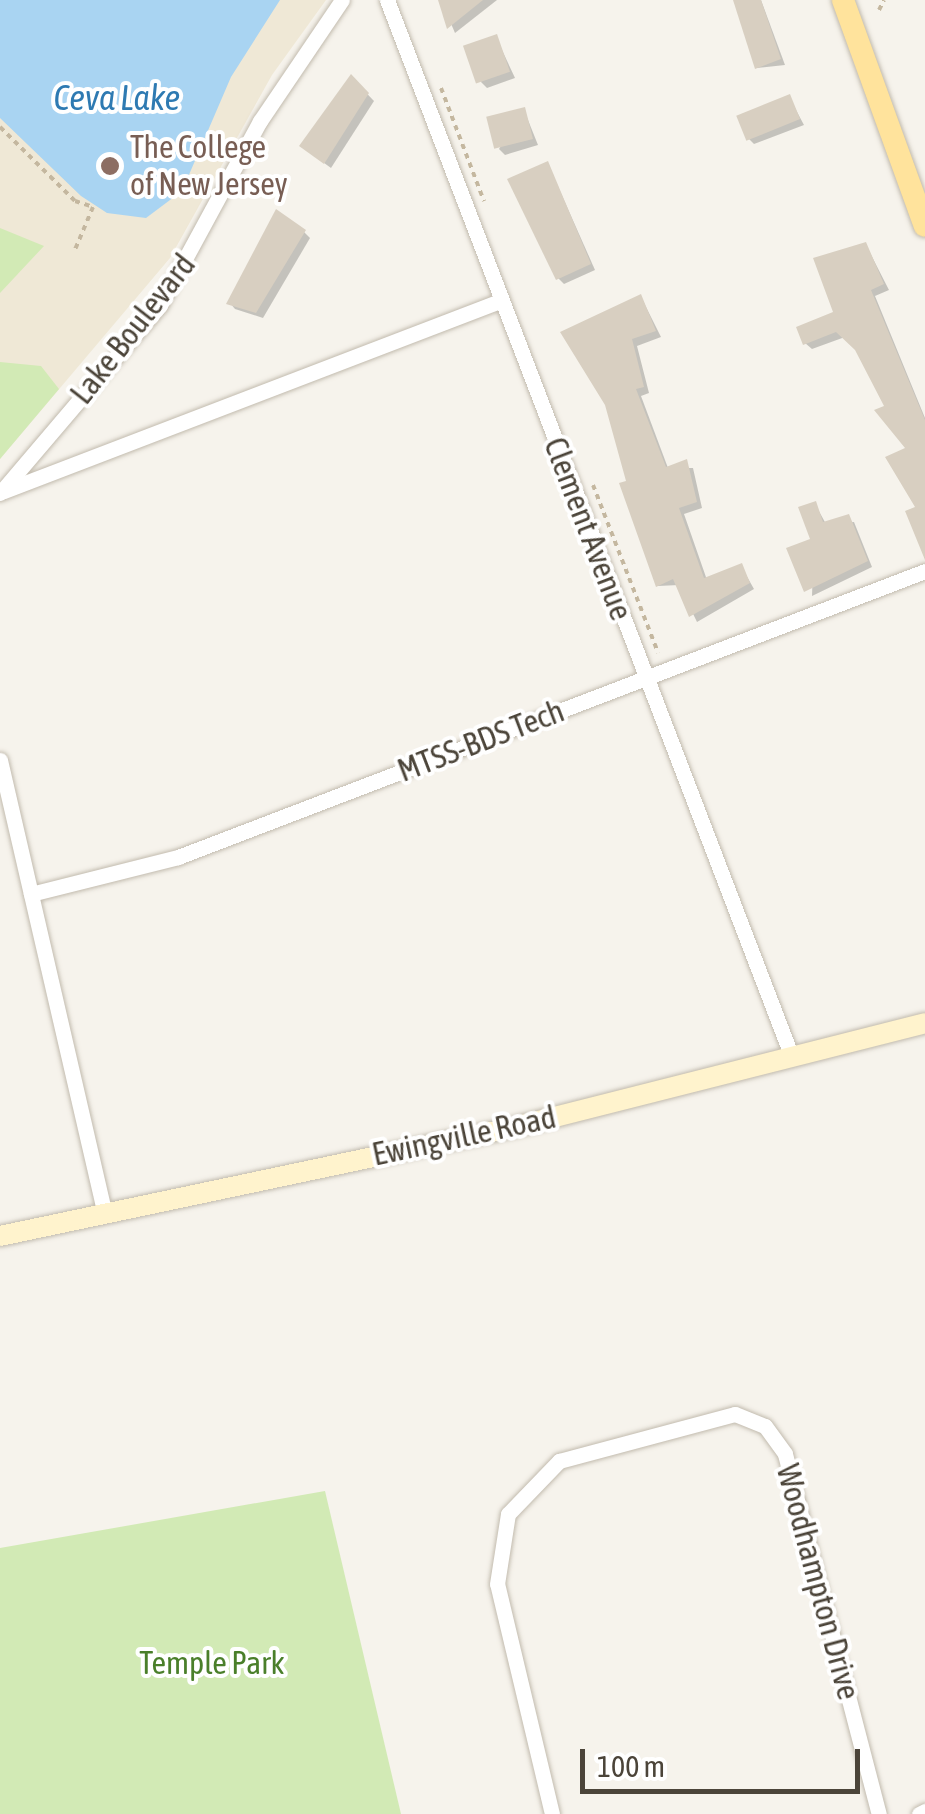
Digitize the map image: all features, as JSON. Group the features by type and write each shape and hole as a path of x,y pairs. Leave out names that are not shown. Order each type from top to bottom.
{"main road":[{"path":"843,0 925,226"},
{"name":"Ewingville Road","path":"0,1236 515,1127 925,1023"}],"street":[{"name":"Lake Boulevard","path":"0,493 160,305 260,121 342,0"},
{"name":"Clement Avenue","path":"387,0 792,1057"},
{"path":"0,493 500,301"},
{"name":"MTSS-BDS Tech","path":"31,894 178,857 925,571"},
{"path":"0,760 104,1211"},
{"name":"Woodhampton Drive","path":"552,1814 496,1558 521,1492 580,1452 720,1414 751,1418 778,1438 880,1814"}],"path":[{"path":"879,10 884,0"},
{"path":"0,127 75,202 93,207 74,252"}],"shaded area":[{"name":"The College of New Jersey","path":"0,0 326,0 272,75 170,258 0,459"}],"green space":[{"path":"0,228 44,246 0,293"},
{"path":"0,362 41,366 59,389 0,459"},
{"name":"Temple Park","path":"325,1491 401,1814 0,1814 0,1548"}],"water":[{"name":"Ceva Lake","path":"0,0 280,0 231,77 182,191 146,218 107,213 81,196 0,118"}],"building":[{"path":"438,0 483,0 447,29"},
{"path":"733,0 761,0 781,59 755,69"},
{"path":"497,34 510,72 476,84 463,46"},
{"path":"351,74 369,93 324,164 299,146"},
{"path":"790,94 800,119 746,141 736,116"},
{"path":"525,107 533,139 494,149 486,117"},
{"path":"548,161 591,264 556,280 507,179"},
{"path":"276,209 306,230 256,313 226,304"},
{"path":"866,242 884,284 871,290 925,420 925,560 905,511 915,507 885,457 905,448 874,410 884,406 855,350 836,332 803,345 796,327 833,312 813,258"},
{"path":"641,294 656,331 632,339 644,387 636,389 666,467 687,459 697,502 679,508 704,578 742,563 750,583 689,617 673,579 656,587 619,483 626,481 605,405 560,332"},
{"path":"816,501 823,522 849,514 868,561 804,592 786,548 810,539 798,507"}],"place":[{"name":"The College of New Jersey","path":"110,166"}]}
